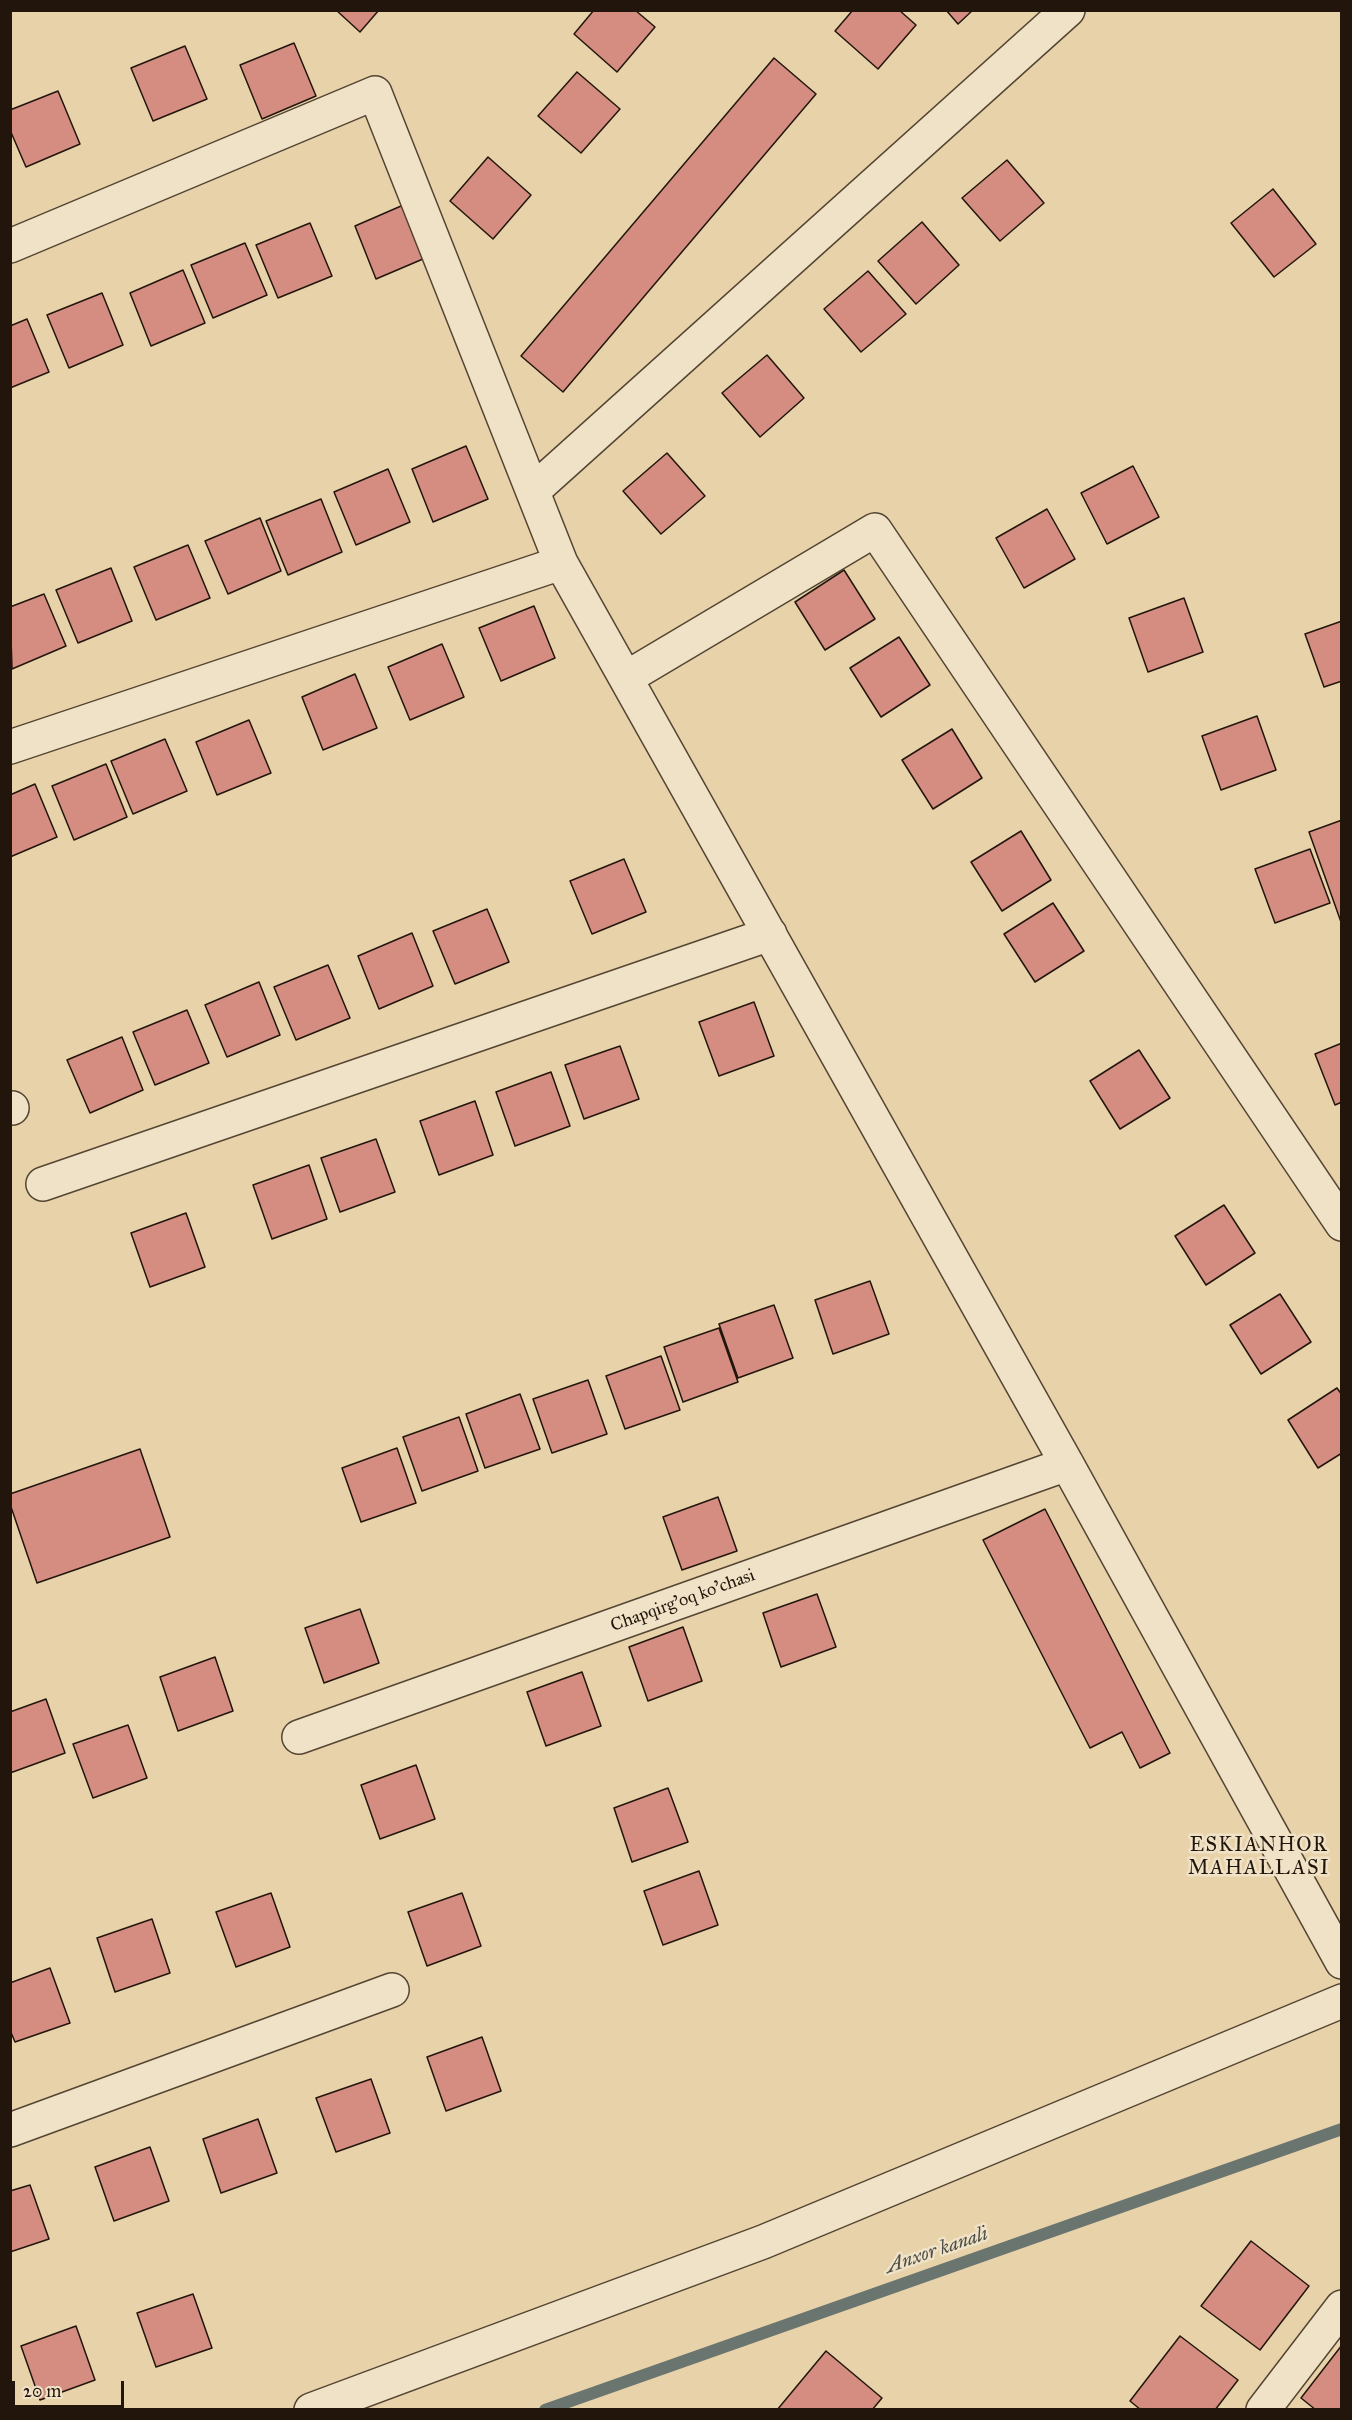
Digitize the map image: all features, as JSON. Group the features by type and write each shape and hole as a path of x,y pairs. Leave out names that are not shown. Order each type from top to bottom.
{"street":[{"path":"534,490 1068,10"},
{"path":"10,246 375,93 561,563 1067,1464 1341,1962"},
{"path":"626,678 876,530 1341,1224"},
{"path":"10,747 561,563"},
{"path":"43,1184 770,934"},
{"name":"Chapqirg'oq ko'chasi","path":"299,1737 1067,1464"},
{"path":"10,2130 392,1990"},
{"path":"311,2409 763,2242 1341,2001"},
{"path":"1263,2409 1341,2307"}],"building":[{"path":"336,10 379,10 360,32"},
{"path":"594,10 635,10 655,27 617,72 574,34"},
{"path":"853,10 899,10 916,25 878,69 835,31"},
{"path":"946,10 973,10 958,24"},
{"path":"294,43 316,96 262,119 240,65"},
{"path":"185,46 207,99 153,121 131,68"},
{"path":"774,58 816,94 563,392 521,356"},
{"path":"577,72 620,109 581,153 538,116"},
{"path":"58,91 80,144 26,167 10,130 10,110"},
{"path":"488,157 531,195 493,239 450,201"},
{"path":"1007,160 1044,203 1000,241 962,198"},
{"path":"1273,189 1316,244 1274,277 1231,223"},
{"path":"408,203 430,256 376,279 355,226"},
{"path":"922,222 959,265 916,304 878,261"},
{"path":"310,223 332,276 278,298 256,245"},
{"path":"245,243 267,295 213,318 191,265"},
{"path":"183,270 205,323 151,346 130,293"},
{"path":"868,271 906,314 861,352 824,309"},
{"path":"102,293 123,345 69,368 47,315"},
{"path":"27,319 49,372 10,388 10,326"},
{"path":"767,355 804,398 760,437 722,393"},
{"path":"466,446 488,499 433,522 412,469"},
{"path":"667,453 705,496 661,534 623,491"},
{"path":"1133,466 1159,517 1107,544 1081,493"},
{"path":"388,469 410,522 356,545 334,492"},
{"path":"321,499 342,552 288,575 266,521"},
{"path":"1047,509 1075,559 1024,588 996,538"},
{"path":"260,518 281,571 228,594 205,541"},
{"path":"188,545 210,598 156,620 134,567"},
{"path":"111,568 132,621 78,643 56,590"},
{"path":"844,570 875,619 825,650 795,602"},
{"path":"44,594 66,646 12,669 10,607"},
{"path":"1184,598 1203,652 1148,672 1129,618"},
{"path":"534,606 555,658 501,681 479,628"},
{"path":"1342,621 1342,681 1324,687 1305,634"},
{"path":"899,637 930,685 881,717 850,668"},
{"path":"442,644 464,697 410,720 388,667"},
{"path":"355,674 377,728 323,750 302,697"},
{"path":"1257,716 1276,770 1221,790 1202,736"},
{"path":"249,720 271,773 217,795 196,742"},
{"path":"952,729 982,778 933,809 902,760"},
{"path":"165,739 187,791 133,814 111,761"},
{"path":"106,764 127,817 74,840 52,786"},
{"path":"35,784 57,837 10,857 10,795"},
{"path":"1342,820 1342,922 1341,922 1309,832"},
{"path":"1021,831 1051,880 1002,911 971,862"},
{"path":"1310,849 1330,903 1275,923 1255,869"},
{"path":"624,859 646,912 592,934 570,881"},
{"path":"1053,903 1084,951 1035,982 1004,934"},
{"path":"487,909 509,962 455,984 433,931"},
{"path":"412,933 433,986 379,1009 358,956"},
{"path":"328,965 350,1018 296,1040 274,987"},
{"path":"259,982 280,1035 227,1057 205,1005"},
{"path":"754,1002 774,1056 719,1076 699,1022"},
{"path":"187,1010 209,1063 155,1085 133,1032"},
{"path":"122,1037 143,1090 90,1113 67,1060"},
{"path":"1342,1043 1342,1102 1335,1105 1315,1054"},
{"path":"620,1046 639,1099 584,1119 565,1065"},
{"path":"1139,1050 1170,1098 1120,1129 1090,1081"},
{"path":"551,1072 570,1126 515,1146 496,1092"},
{"path":"475,1101 493,1155 439,1175 420,1121"},
{"path":"376,1139 395,1192 340,1212 321,1158"},
{"path":"309,1165 327,1219 272,1239 253,1185"},
{"path":"1224,1205 1255,1253 1206,1285 1175,1236"},
{"path":"186,1213 205,1267 150,1287 131,1233"},
{"path":"870,1281 889,1334 833,1354 815,1300"},
{"path":"1280,1294 1311,1342 1261,1374 1230,1325"},
{"path":"774,1305 793,1358 738,1378 719,1324"},
{"path":"719,1328 738,1382 683,1402 664,1347"},
{"path":"661,1356 680,1410 625,1429 606,1376"},
{"path":"588,1380 607,1434 552,1453 533,1399"},
{"path":"1337,1388 1342,1395 1342,1453 1318,1468 1288,1420"},
{"path":"520,1394 540,1449 485,1468 466,1414"},
{"path":"459,1417 478,1471 422,1491 403,1437"},
{"path":"397,1448 416,1503 361,1522 342,1468"},
{"path":"140,1449 170,1537 37,1583 10,1504 10,1494"},
{"path":"718,1497 737,1551 682,1570 663,1517"},
{"path":"1045,1509 1170,1753 1140,1768 1122,1732 1090,1748 983,1540"},
{"path":"817,1594 836,1647 781,1667 763,1613"},
{"path":"360,1609 379,1663 324,1683 305,1628"},
{"path":"683,1627 702,1681 648,1701 629,1647"},
{"path":"215,1657 233,1711 178,1731 160,1677"},
{"path":"582,1672 601,1726 546,1746 527,1692"},
{"path":"46,1699 65,1753 10,1773 10,1712"},
{"path":"128,1725 147,1778 93,1798 73,1744"},
{"path":"416,1765 435,1819 380,1839 361,1785"},
{"path":"668,1788 688,1842 632,1862 614,1808"},
{"path":"699,1871 718,1925 663,1945 644,1891"},
{"path":"271,1893 290,1947 236,1967 216,1912"},
{"path":"462,1893 481,1946 427,1966 408,1912"},
{"path":"152,1919 170,1973 115,1992 97,1938"},
{"path":"50,1968 70,2023 15,2042 10,2030 10,1983"},
{"path":"482,2037 501,2091 446,2111 427,2057"},
{"path":"371,2079 390,2133 336,2152 316,2098"},
{"path":"258,2119 277,2173 221,2193 203,2139"},
{"path":"150,2147 169,2201 114,2221 95,2167"},
{"path":"30,2185 49,2239 10,2252 10,2191"},
{"path":"1251,2241 1309,2286 1260,2350 1201,2306"},
{"path":"193,2294 212,2348 156,2367 137,2313"},
{"path":"76,2326 95,2380 40,2400 21,2346"},
{"path":"1180,2336 1238,2380 1215,2410 1141,2410 1130,2401"},
{"path":"1342,2345 1342,2410 1316,2410 1301,2398"},
{"path":"826,2351 882,2398 872,2410 777,2410"}],"waterway":[{"name":"Anxor kanali","path":"545,2410 1342,2129"}],"district":[{"name":"ESKIANHOR MAHALLASI","path":"1259,1858"}]}
